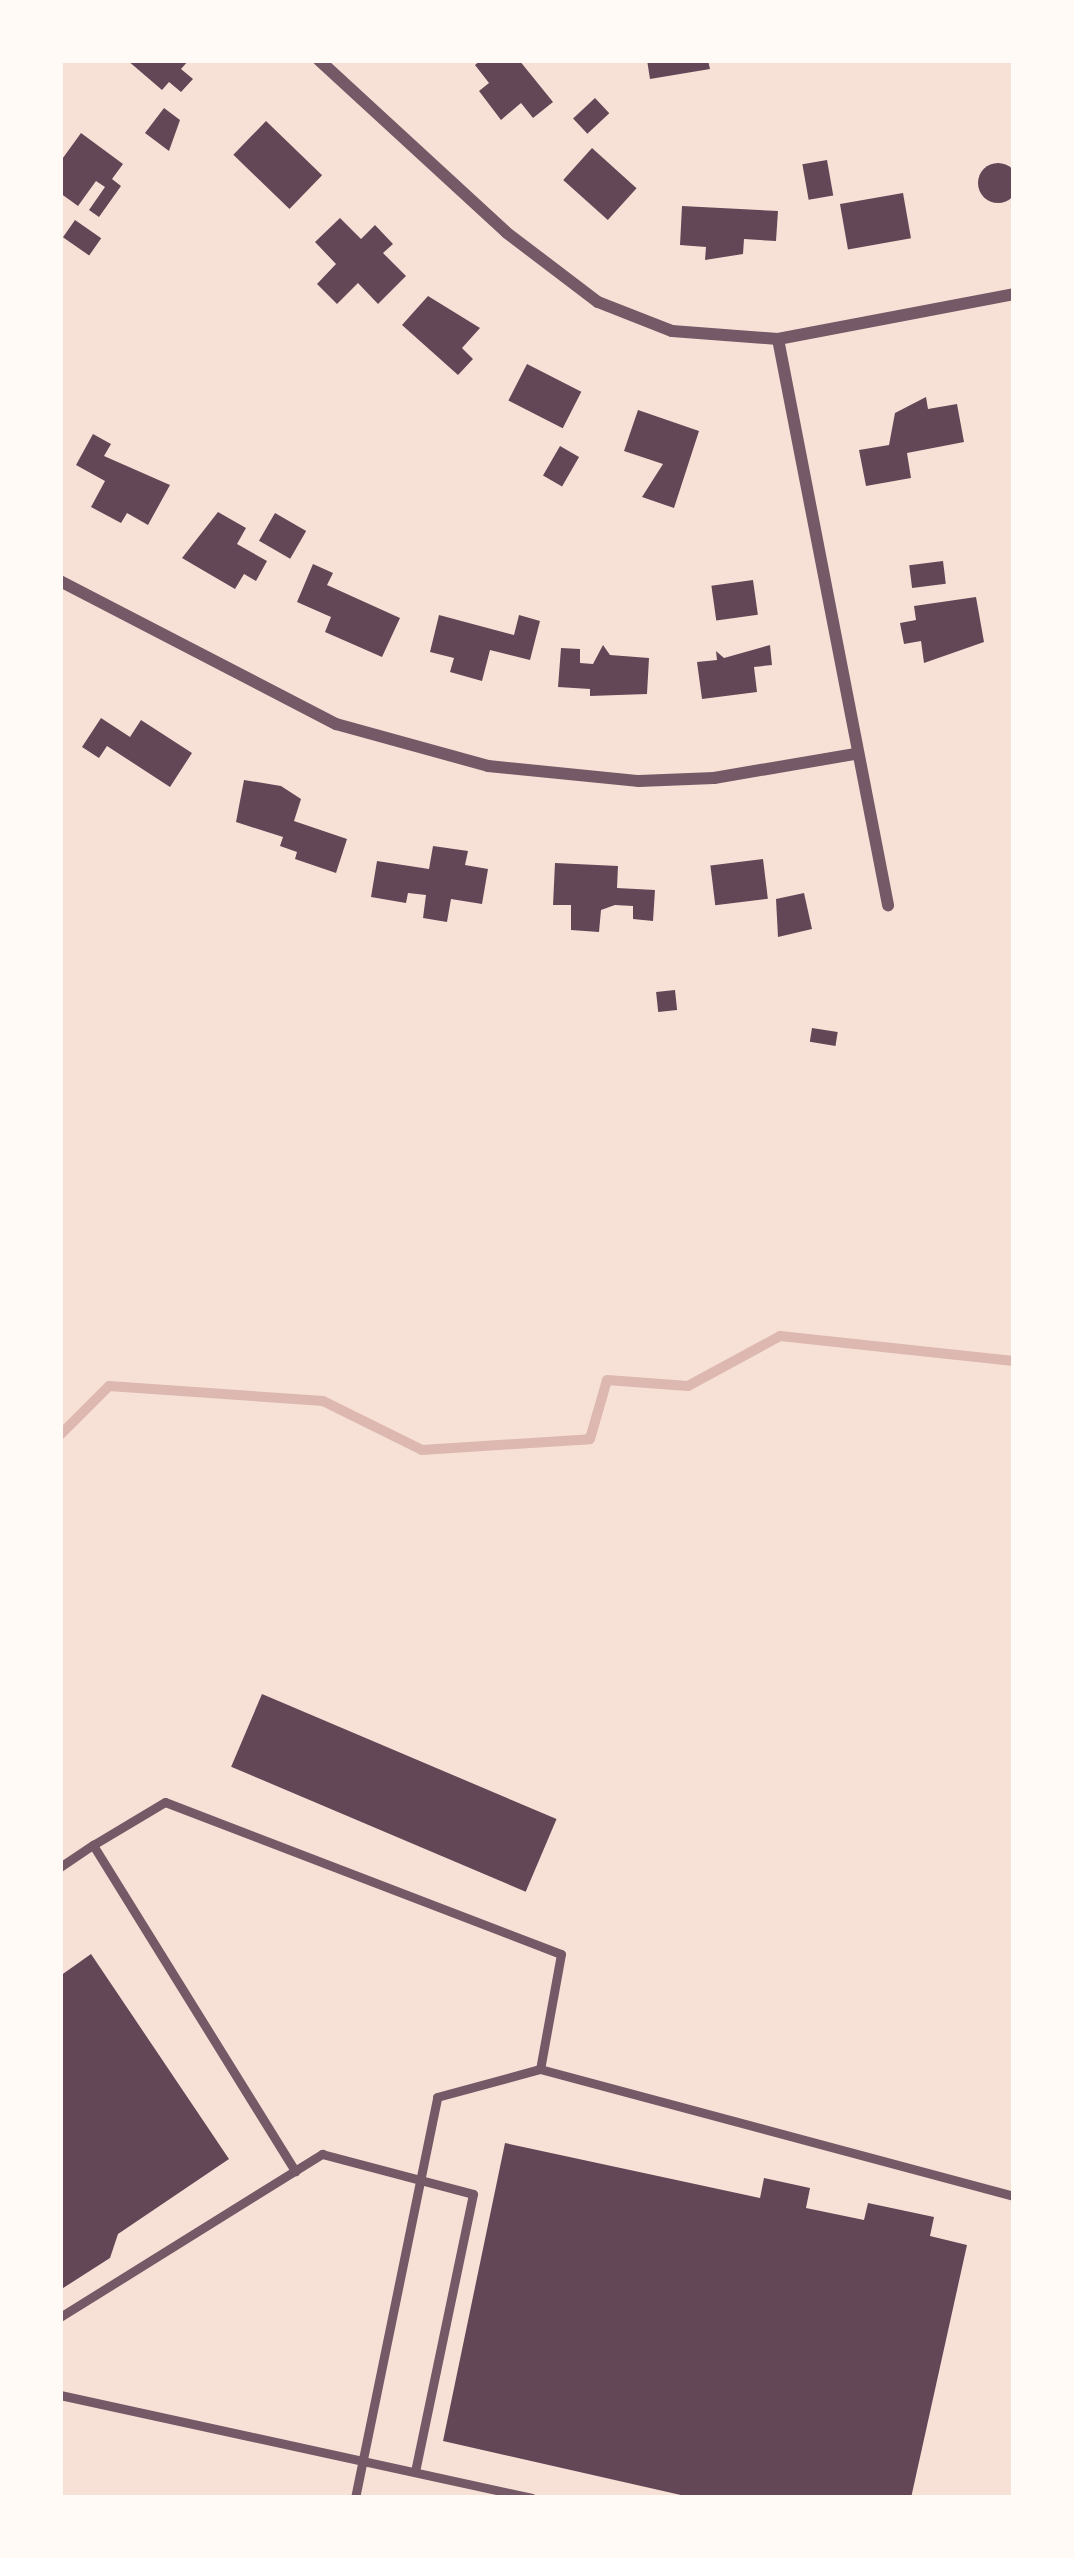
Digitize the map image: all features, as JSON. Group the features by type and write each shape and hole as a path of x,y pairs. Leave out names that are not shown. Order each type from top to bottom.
{"street":[{"path":"319,60 507,233 598,302 672,332 778,338 1014,294"},
{"path":"778,338 854,754 888,905"},
{"path":"60,581 336,724 488,766 639,781 714,778 854,754"}],"lane":[{"path":"60,1867 165,1802 561,1954 540,2069"},
{"path":"93,1845 295,2171"},
{"path":"355,2498 437,2097 540,2069 1014,2196"},
{"path":"60,2317 322,2155 421,2176 473,2194 415,2472"},
{"path":"60,2395 532,2498"}],"building":[{"path":"127,60 189,60 181,69 193,79 181,92 169,82 162,90"},
{"path":"481,60 519,60 553,102 533,118 521,103 501,120 479,91 489,83 475,65"},
{"path":"647,60 708,60 710,69 650,79"},
{"path":"595,98 609,113 587,134 573,118"},
{"path":"164,108 180,120 169,151 145,133"},
{"path":"266,121 322,175 289,209 233,155"},
{"path":"81,133 123,164 112,179 121,186 99,217 89,210 105,187 96,181 78,206 60,193 60,162"},
{"path":"592,148 637,188 608,220 563,180"},
{"path":"827,160 833,195 809,200 802,164"},
{"path":"998,163 1012,169 1018,183 1012,197 998,203 984,197 978,183 984,169"},
{"path":"903,193 911,238 848,249 840,204"},
{"path":"682,206 778,211 776,241 744,239 743,254 705,260 706,247 680,245"},
{"path":"340,218 361,239 375,225 393,244 383,253 406,276 378,304 358,283 337,304 317,284 336,264 315,242"},
{"path":"75,220 101,238 89,256 63,237"},
{"path":"428,296 480,328 462,348 473,359 458,375 402,325"},
{"path":"527,364 581,392 563,428 508,401"},
{"path":"926,397 928,409 957,404 964,442 907,453 911,478 866,486 859,450 889,445 895,413"},
{"path":"638,410 699,431 674,508 642,497 663,464 624,451"},
{"path":"93,434 111,444 104,456 170,485 148,525 127,513 121,523 91,507 105,481 76,465"},
{"path":"560,446 579,457 562,486 543,475"},
{"path":"218,512 246,528 237,544 267,561 256,581 244,574 235,589 182,558"},
{"path":"275,513 306,531 290,559 259,541"},
{"path":"943,561 946,584 912,588 909,565"},
{"path":"313,564 333,573 327,585 400,618 382,657 325,632 331,617 297,602"},
{"path":"753,580 758,615 716,621 711,586"},
{"path":"976,597 984,642 924,663 921,641 904,644 900,623 916,620 914,606"},
{"path":"439,615 514,635 519,615 540,621 530,660 490,650 482,681 450,672 454,658 430,652"},
{"path":"603,645 610,655 649,658 647,694 590,696 590,689 558,687 561,648 580,649 580,663 593,664"},
{"path":"770,645 772,665 754,667 757,692 702,699 697,662 717,660 716,651 724,658"},
{"path":"101,718 130,737 141,720 192,753 170,787 107,746 99,758 82,747"},
{"path":"244,780 281,786 301,799 294,821 347,839 336,873 295,859 297,852 280,846 283,837 236,822"},
{"path":"433,846 468,851 465,865 488,869 482,904 451,899 447,922 423,918 426,895 408,893 406,903 371,897 377,861 429,869"},
{"path":"763,859 768,899 715,905 710,865"},
{"path":"555,863 618,866 617,888 655,890 653,921 633,919 633,906 615,905 601,910 599,932 571,930 571,905 553,905"},
{"path":"804,893 812,929 778,937 776,899"},
{"path":"675,990 677,1010 658,1012 656,992"},
{"path":"812,1028 838,1032 835,1046 810,1042"},
{"path":"262,1694 557,1819 526,1892 231,1767"},
{"path":"91,1954 229,2159 118,2234 110,2258 60,2290 60,1976"},
{"path":"505,2143 760,2198 764,2178 810,2188 806,2208 864,2220 868,2203 934,2217 930,2236 967,2245 911,2498 694,2498 443,2441"}],"waterway":[{"path":"60,1435 109,1386 323,1401 422,1450 590,1439 607,1380 688,1386 780,1336 1014,1361"}]}
